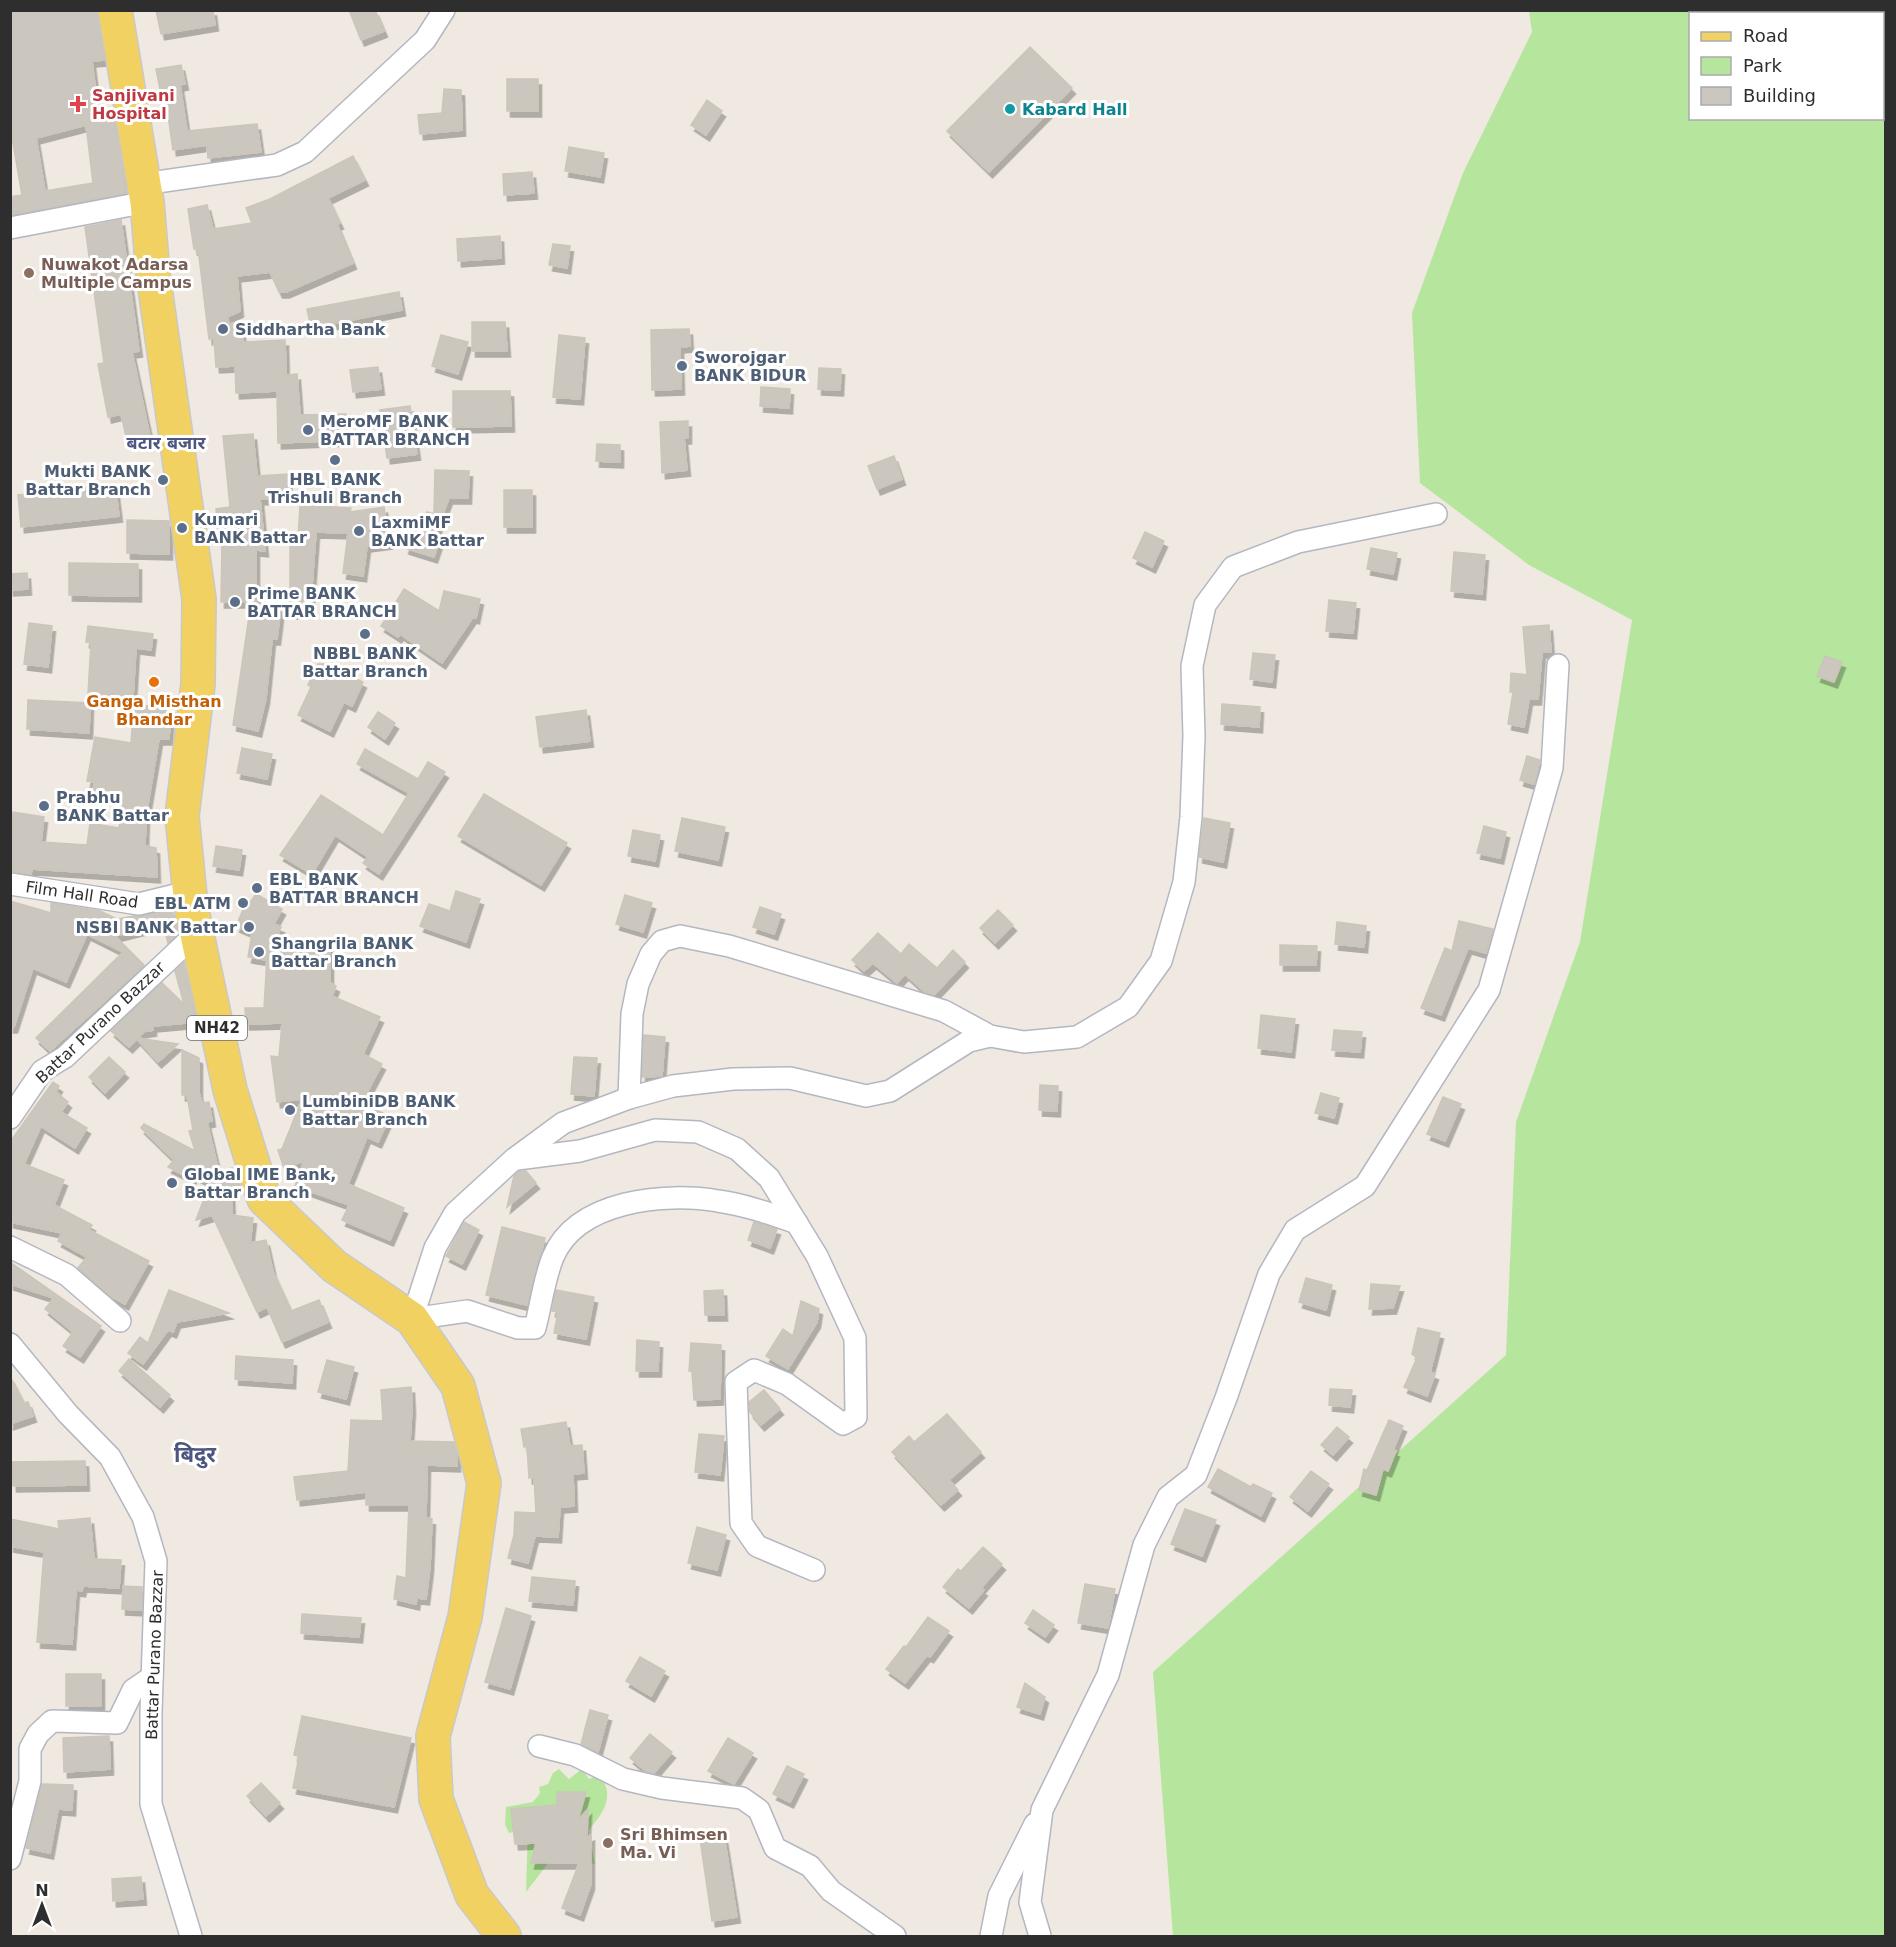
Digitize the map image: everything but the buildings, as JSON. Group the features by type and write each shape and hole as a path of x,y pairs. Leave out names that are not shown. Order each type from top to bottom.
{"main road":[{"name":"NH42","path":"115,10 145,193 153,274 199,599 198,684 182,816 188,892 196,933 230,1089 264,1199 334,1266 412,1319 458,1386 484,1483 465,1617 433,1736 436,1799 472,1895 504,1936"}],"street":[{"path":"10,228 145,193 278,165 305,152 425,40 444,10"},
{"path":"629,1098 632,1014 638,984 651,954 662,941 680,936 729,946 944,1011 990,1035 1024,1042 1077,1037 1128,1007 1161,961 1184,882 1191,817 1194,736 1192,666 1205,605 1233,567 1298,542 1436,514"},
{"path":"991,1936 999,1896 1108,1675 1144,1545 1168,1497 1196,1475 1226,1398 1269,1274 1295,1230 1365,1186 1489,990 1552,768 1558,665"},
{"name":"Film Hall Road","path":"10,884 139,904 188,892"},
{"name":"Battar Purano Bazzar","path":"11,1114 42,1071 65,1057 196,933"},
{"path":"797,1223 760,1209 716,1200 661,1198 604,1209 574,1227 553,1256 535,1328 518,1328 467,1311 412,1319 435,1248 455,1213 514,1159 563,1123 629,1098 673,1086 733,1079 789,1078 866,1096 890,1090 969,1041 990,1035"},
{"path":"514,1159 580,1151 655,1130 698,1132 737,1149 769,1178 817,1256 855,1338 856,1417 843,1424 787,1384 754,1370 736,1382 741,1523 757,1546 814,1570"},
{"path":"10,1247 67,1275 120,1321"},
{"name":"Battar Purano Bazzar","path":"10,1344 68,1414 110,1457 143,1517 156,1561 151,1804 191,1936"},
{"path":"10,1859 30,1781 30,1749 38,1734 52,1720 117,1723 133,1690 152,1677"},
{"path":"540,1746 575,1755 623,1779 662,1788 742,1798 759,1810 775,1848 810,1866 831,1891 895,1936"},
{"path":"1040,1936 1030,1902 1042,1810"}],"green space":[{"path":"1529,11 1885,11 1885,1936 1173,1936 1153,1672 1506,1355 1516,1122 1580,942 1632,620 1529,565 1420,483 1412,313 1463,173 1532,32"},
{"path":"559,1769 569,1779 582,1769 589,1779 599,1775 607,1790 606,1804 588,1831 595,1864 579,1860 549,1862 526,1892 528,1828 509,1833 505,1824 506,1807 533,1802 540,1793 539,1787 548,1784 553,1773"}],"place":[{"name":"Sanjivani Hospital","path":"78,104"},
{"name":"Kabard Hall","path":"1010,109"},
{"name":"Nuwakot Adarsa Multiple Campus","path":"29,273"},
{"name":"Siddhartha Bank","path":"223,329"},
{"name":"Sworojgar BANK BIDUR","path":"682,366"},
{"name":"MeroMF BANK BATTAR BRANCH","path":"308,430"},
{"name":"HBL BANK Trishuli Branch","path":"335,460"},
{"name":"Mukti BANK Battar Branch","path":"163,480"},
{"name":"Kumari BANK Battar","path":"182,528"},
{"name":"LaxmiMF BANK Battar","path":"359,531"},
{"name":"Prime BANK BATTAR BRANCH","path":"235,602"},
{"name":"NBBL BANK Battar Branch","path":"365,634"},
{"name":"Ganga Misthan Bhandar","path":"154,682"},
{"name":"Prabhu BANK Battar","path":"44,806"},
{"name":"EBL BANK BATTAR BRANCH","path":"257,888"},
{"name":"EBL ATM","path":"243,903"},
{"name":"NSBI BANK Battar","path":"249,927"},
{"name":"Shangrila BANK Battar Branch","path":"259,952"},
{"name":"LumbiniDB BANK Battar Branch","path":"290,1110"},
{"name":"Global IME Bank, Battar Branch","path":"172,1183"},
{"name":"Sri Bhimsen Ma. Vi","path":"608,1843"}],"district":[{"name":"बटार बजार","path":"166,443"},
{"name":"बिदुर","path":"195,1454"}]}
